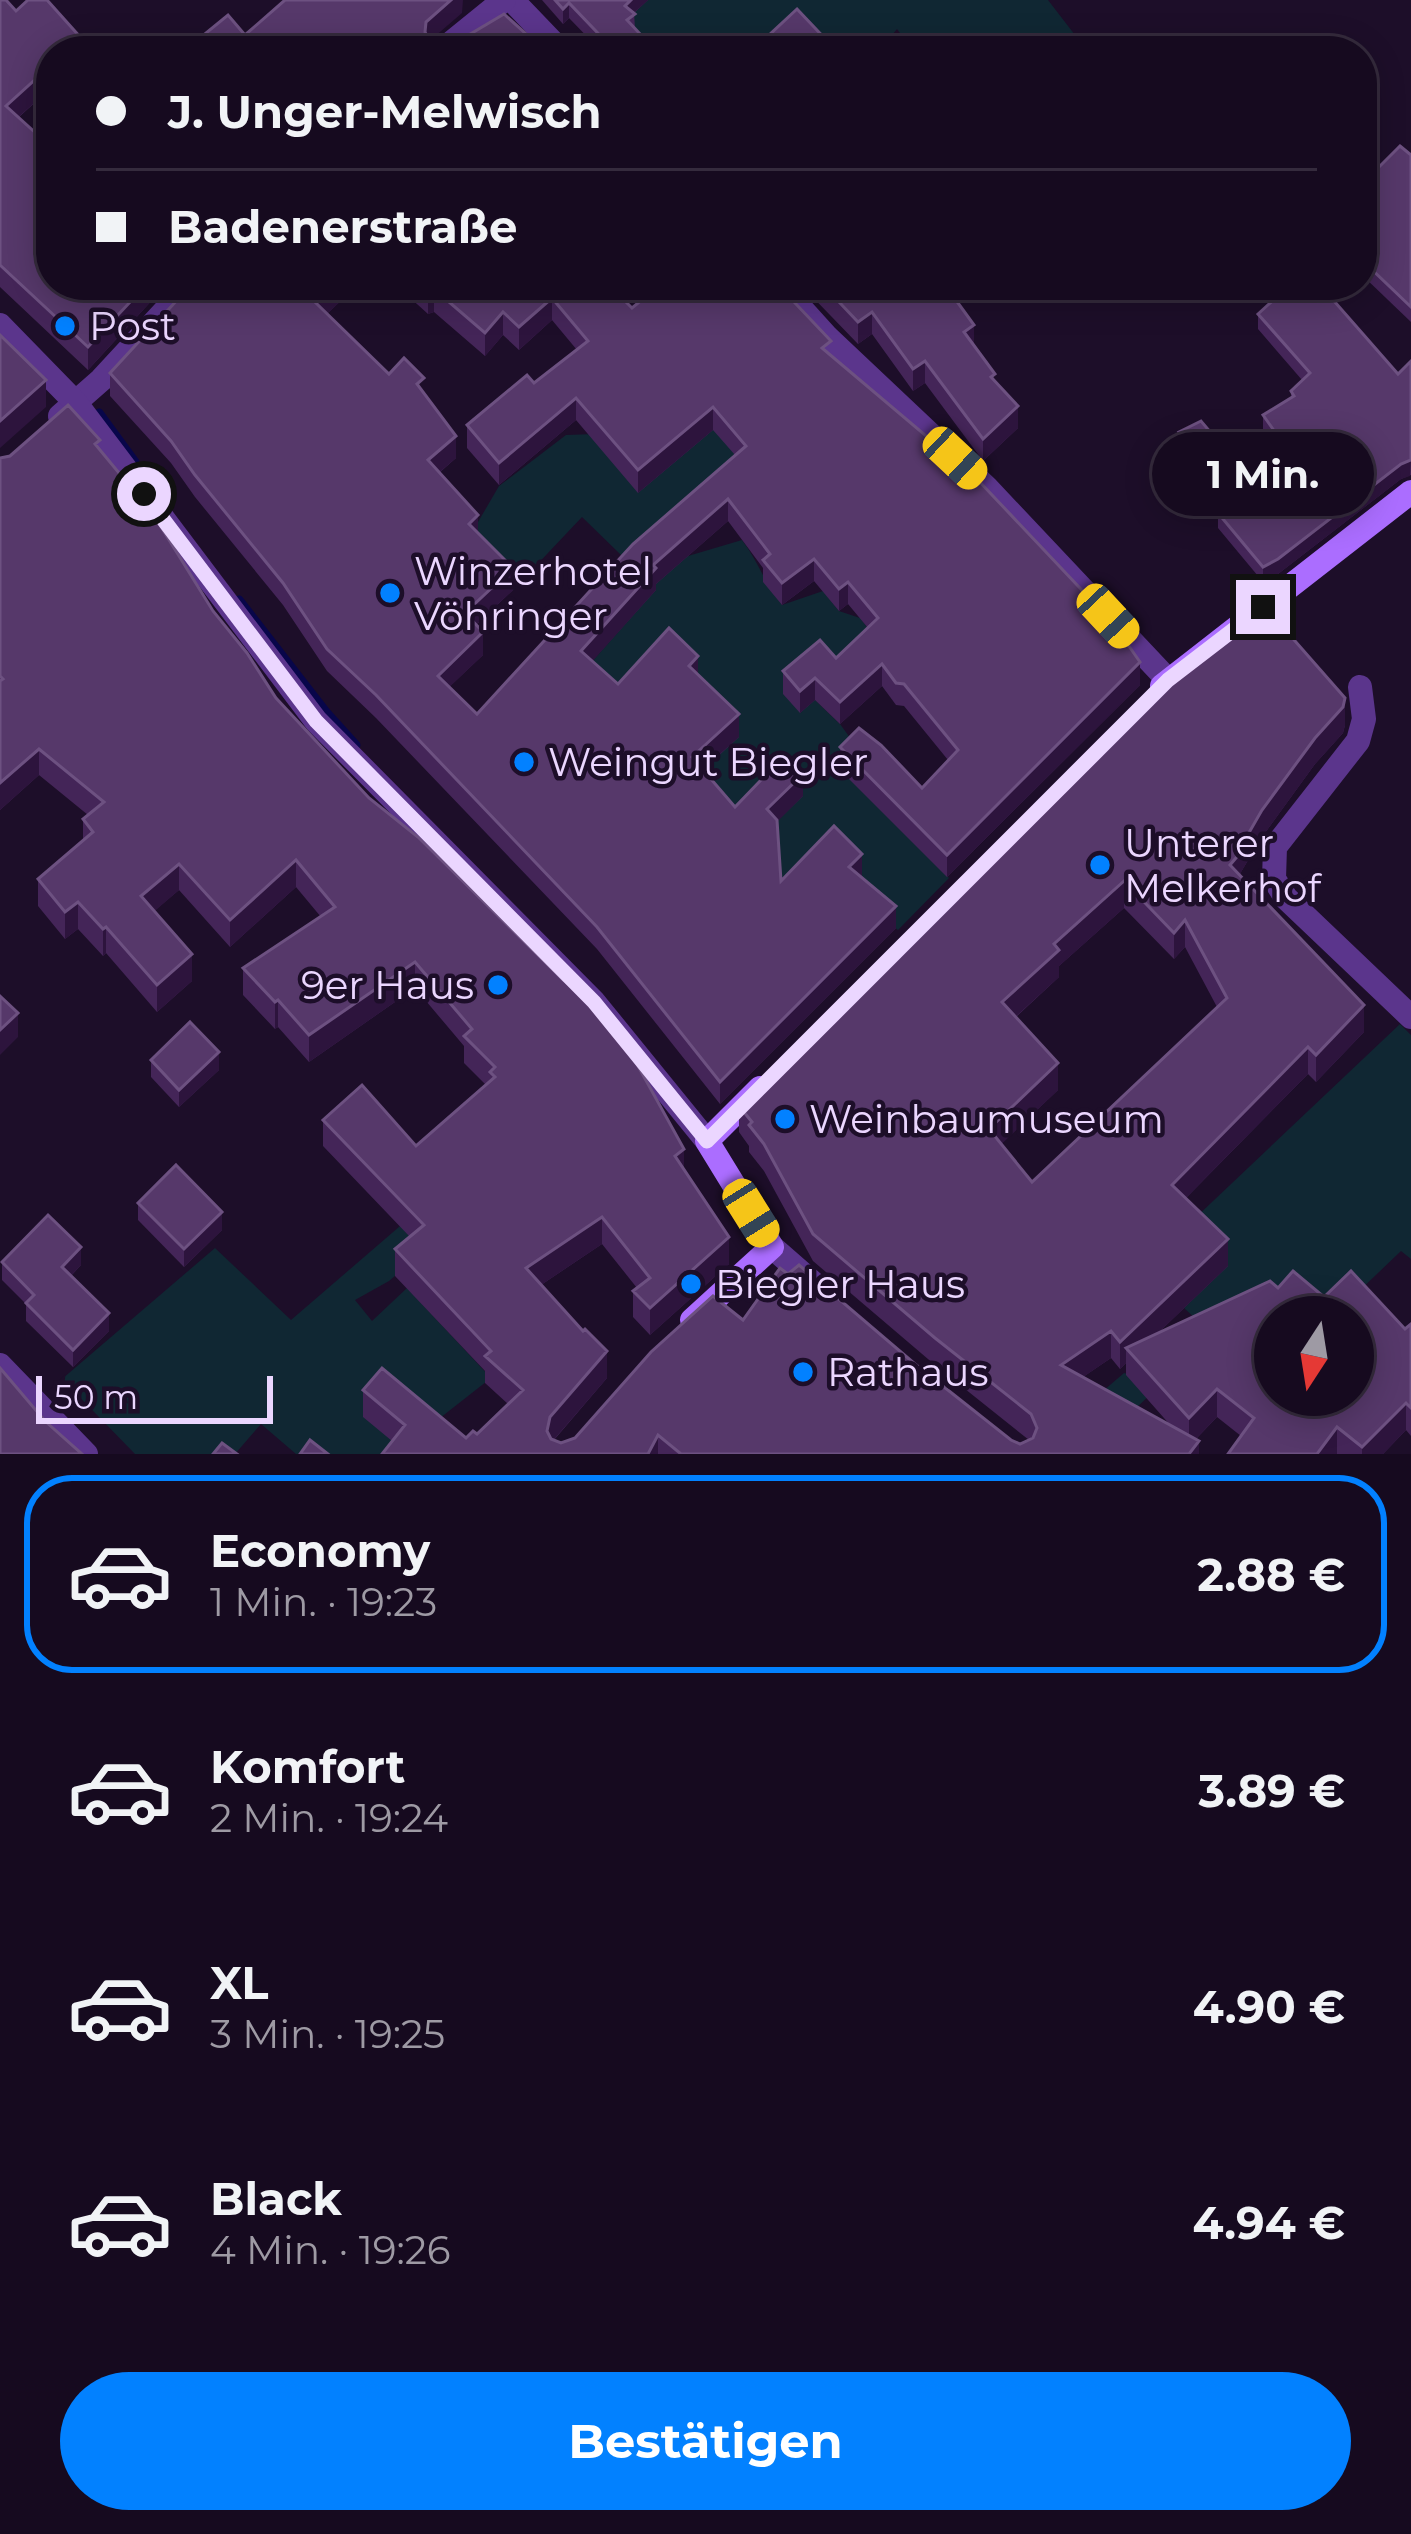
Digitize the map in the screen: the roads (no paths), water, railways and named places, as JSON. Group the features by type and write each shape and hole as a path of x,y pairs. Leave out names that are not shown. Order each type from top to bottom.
{"main road":[{"path":"1147,700 1411,492"},
{"path":"671,1339 772,1247 707,1141 781,1067"}],"street":[{"path":"461,36 508,0 545,36"},
{"path":"41,432 101,380 174,300"},
{"path":"793,300 826,337 987,488 1168,680"},
{"path":"0,326 75,402 316,721 594,1002 707,1141"},
{"path":"1360,687 1361,733 1275,847 1274,879 1286,898 1411,1017"},
{"path":"772,1247 834,1300"},
{"path":"0,1365 86,1454"}],"waterway":[{"path":"99,413 135,462"},
{"path":"239,600 356,745"}],"place":[{"name":"Post","path":"65,326"},
{"name":"Winzerhotel Vöhringer","path":"390,593"},
{"name":"Weingut Biegler","path":"524,762"},
{"name":"Unterer Melkerhof","path":"1100,865"},
{"name":"9er Haus","path":"498,985"},
{"name":"Weinbaumuseum","path":"785,1119"},
{"name":"Biegler Haus","path":"691,1284"},
{"name":"Rathaus","path":"803,1372"}]}
